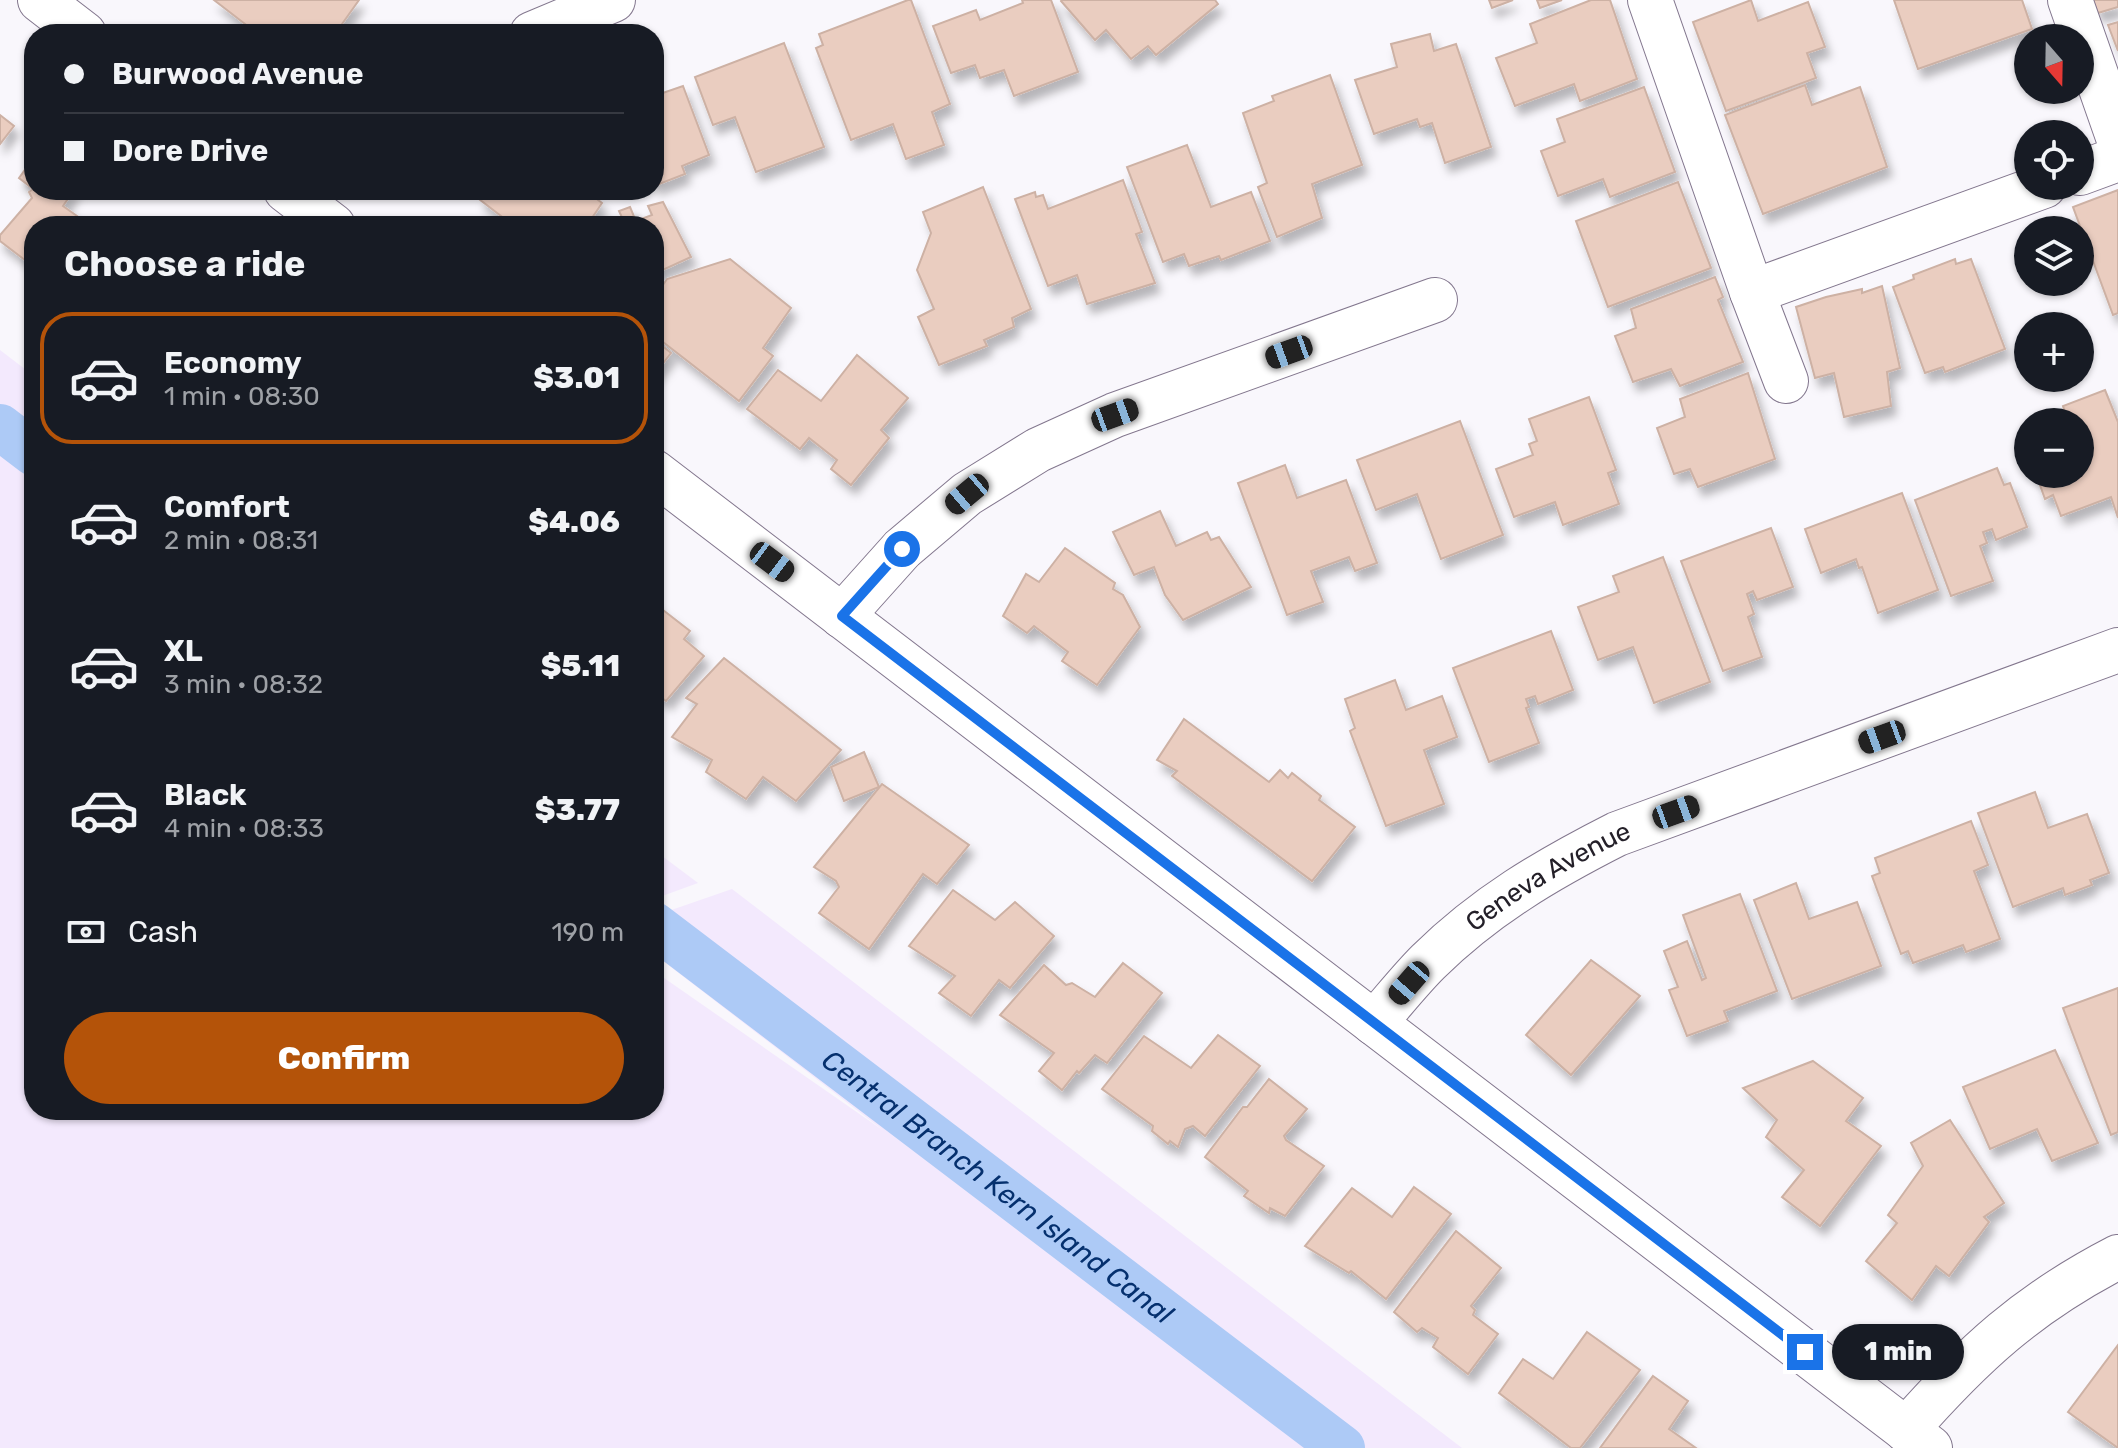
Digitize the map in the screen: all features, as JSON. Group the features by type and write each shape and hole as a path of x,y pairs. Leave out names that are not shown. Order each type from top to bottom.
{"street":[{"path":"40,0 71,24"},
{"path":"556,24 613,0"},
{"path":"1650,0 1786,381"},
{"path":"2070,0 2118,137"},
{"path":"2094,168 2118,159"},
{"path":"1752,292 2014,197"},
{"path":"842,616 902,549 967,494 1038,450 1115,415 1435,300"},
{"path":"664,480 1918,1439 1958,1371 2005,1328 2074,1279 2118,1257"},
{"name":"Geneva Avenue","path":"1374,1023 1426,963 1481,914 1551,867 1617,834 2118,650"}],"shaded area":[{"path":"0,350 24,368 24,1120 664,1120 664,978 884,1131 664,962 664,913 732,889 1462,1448 0,1448"},
{"path":"664,858 698,883 664,895"}],"building":[{"path":"214,0 359,0 342,24 245,24"},
{"path":"911,0 950,104 932,112 944,145 906,159 893,124 851,140 816,48 823,45 819,34"},
{"path":"1022,0 1051,0 1078,72 1014,96 1004,70 980,78 975,65 951,73 933,26 976,10 980,20 1023,3"},
{"path":"1062,0 1215,0 1218,4 1156,55 1148,46 1131,59 1106,30 1095,40"},
{"path":"1489,0 1513,0 1492,8"},
{"path":"1537,0 1562,0 1540,8"},
{"path":"1591,0 1610,0 1637,79 1580,101 1574,84 1515,106 1496,58 1537,43 1530,24"},
{"path":"1751,0 1758,21 1808,2 1825,47 1807,53 1816,78 1726,111 1693,22"},
{"path":"1894,0 2022,0 2030,24 2014,24 2014,35 1918,69"},
{"path":"2093,0 2118,0 2118,7 2098,13"},
{"path":"2118,22 2118,51 2108,25"},
{"path":"1430,34 1434,51 1456,44 1491,147 1445,163 1432,123 1420,127 1417,119 1374,134 1355,80 1397,67 1391,44"},
{"path":"784,43 824,147 756,172 735,117 713,125 695,77"},
{"path":"1330,75 1362,165 1312,184 1322,218 1277,237 1258,187 1267,183 1243,113 1274,101 1272,96"},
{"path":"1805,85 1812,105 1860,87 1887,167 1763,214 1725,115"},
{"path":"683,86 709,155 682,166 685,174 664,182 664,93"},
{"path":"1644,87 1675,172 1610,197 1603,179 1558,196 1541,151 1565,142 1557,119"},
{"path":"0,115 14,126 0,144"},
{"path":"1187,145 1211,207 1251,192 1270,241 1221,260 1219,256 1189,266 1184,254 1163,262 1127,167"},
{"path":"1123,180 1142,232 1136,234 1155,283 1087,304 1077,275 1048,286 1015,199 1035,192 1036,197 1043,195 1048,209"},
{"path":"1678,182 1711,268 1608,307 1576,221"},
{"path":"983,187 1031,309 1012,318 1014,327 984,340 987,346 939,365 918,317 934,309 917,270 931,233 923,212"},
{"path":"2118,190 2118,313 2113,315 2094,264 2094,216 2076,216 2073,207"},
{"path":"30,200 67,200 63,206 77,216 24,216 24,259 0,241 0,235"},
{"path":"480,200 598,200 602,203 593,216 501,216"},
{"path":"663,202 691,257 664,269 664,216 649,216 652,215 648,206"},
{"path":"630,207 634,216 621,216 619,211"},
{"path":"730,259 791,308 763,348 773,356 739,401 664,343 664,283 667,279"},
{"path":"1955,259 1956,264 1971,259 2005,349 1945,372 1943,367 1925,373 1893,287 1914,279 1913,275"},
{"path":"1715,277 1723,297 1718,300 1743,362 1680,386 1671,369 1633,382 1615,336 1636,328 1631,309"},
{"path":"1882,286 1900,368 1887,372 1891,406 1844,417 1834,373 1815,378 1796,307 1826,297 1862,289 1862,293"},
{"path":"664,347 671,353 664,362"},
{"path":"857,355 908,398 881,430 889,438 851,485 831,469 837,460 809,438 800,449 747,409 778,370 821,401"},
{"path":"1748,373 1775,459 1698,487 1690,469 1674,474 1657,428 1685,417 1680,399"},
{"path":"2105,390 2118,422 2118,518 2111,497 2061,516 2053,495 2045,499 2041,488 2094,488 2094,408 2063,406"},
{"path":"1589,397 1616,470 1608,473 1619,504 1563,525 1555,502 1514,517 1496,469 1533,455 1529,444 1537,441 1529,419"},
{"path":"1460,421 1503,535 1441,559 1417,494 1376,510 1357,460"},
{"path":"1285,465 1297,498 1346,480 1377,563 1355,571 1349,557 1311,571 1323,602 1287,615 1238,483"},
{"path":"1997,468 2004,485 2010,483 2027,527 1996,540 1992,529 1983,532 1987,543 1980,546 1993,581 1951,596 1915,500"},
{"path":"1902,493 1938,590 1878,613 1862,567 1859,568 1856,559 1821,573 1805,529"},
{"path":"1160,511 1176,546 1207,532 1211,540 1219,537 1251,587 1183,620 1165,595 1154,567 1134,575 1113,532"},
{"path":"1771,528 1793,587 1757,600 1753,591 1747,594 1754,614 1748,617 1762,657 1723,671 1681,561"},
{"path":"1065,548 1115,583 1113,589 1123,595 1140,627 1097,685 1062,661 1068,652 1034,626 1027,633 1003,616 1026,574 1039,582"},
{"path":"1663,557 1710,682 1654,703 1633,647 1598,660 1578,607 1619,592 1613,576"},
{"path":"664,611 690,631 684,639 704,656 666,701"},
{"path":"1551,631 1573,690 1538,704 1535,696 1526,699 1529,707 1526,708 1539,743 1489,762 1453,668"},
{"path":"724,658 841,750 796,801 763,777 746,799 706,772 712,760 672,737 697,704 686,698"},
{"path":"1395,680 1406,710 1442,696 1457,737 1424,750 1444,804 1386,826 1350,731 1355,728 1345,699"},
{"path":"1184,719 1269,782 1280,770 1288,778 1292,773 1321,796 1319,800 1355,827 1312,881 1172,776 1177,771 1157,760"},
{"path":"864,752 879,787 844,801 831,767"},
{"path":"882,784 969,845 937,884 923,874 869,949 819,913 839,887 836,881 814,867"},
{"path":"2035,792 2048,828 2087,814 2109,873 2090,880 2092,885 2065,895 2063,888 2013,907 1978,813"},
{"path":"1971,821 1988,865 1974,871 2000,939 1966,952 1963,945 1913,963 1908,951 1901,954 1872,876 1880,873 1875,858"},
{"path":"1796,883 1809,919 1857,902 1881,966 1792,999 1754,900"},
{"path":"953,890 995,920 1015,902 1054,936 1010,988 999,980 971,1016 939,993 955,976 909,946"},
{"path":"1740,894 1777,991 1724,1011 1728,1021 1687,1036 1669,990 1678,987 1664,951 1687,941 1702,980 1706,978 1683,915"},
{"path":"1591,960 1640,996 1571,1075 1526,1035"},
{"path":"1123,963 1162,993 1107,1063 1095,1055 1062,1090 1039,1071 1054,1053 1000,1015 1044,965 1066,985 1072,983 1095,997"},
{"path":"2118,988 2118,1132 2111,1135 2063,1008"},
{"path":"1218,1035 1260,1066 1205,1136 1193,1126 1185,1129 1178,1147 1170,1141 1168,1144 1152,1131 1153,1126 1102,1089 1144,1036 1191,1068"},
{"path":"2055,1050 2098,1143 2052,1161 2037,1129 1990,1149 1963,1087"},
{"path":"1813,1061 1863,1098 1846,1121 1881,1146 1820,1226 1782,1197 1804,1170 1766,1137 1777,1120 1743,1088"},
{"path":"1269,1079 1307,1109 1284,1136 1286,1140 1324,1166 1285,1216 1270,1208 1269,1213 1244,1196 1248,1191 1205,1157"},
{"path":"1950,1120 2004,1203 1984,1217 1989,1222 1949,1276 1936,1266 1912,1300 1866,1261 1897,1223 1888,1215 1923,1166 1911,1143"},
{"path":"1414,1187 1451,1214 1386,1299 1351,1271 1349,1273 1305,1246 1352,1188 1392,1217"},
{"path":"1456,1231 1501,1268 1471,1306 1475,1310 1473,1315 1498,1334 1468,1374 1433,1347 1438,1338 1422,1328 1417,1332 1394,1312"},
{"path":"1587,1332 1640,1370 1580,1448 1571,1448 1499,1393 1523,1359 1553,1379"},
{"path":"2118,1345 2118,1448 2068,1412"},
{"path":"1653,1376 1688,1401 1669,1429 1696,1448 1600,1448"}],"waterway":[{"name":"Central Branch Kern Island Canal","path":"0,427 24,445"},
{"name":"Central Branch Kern Island Canal","path":"664,933 1342,1448"}],"route":[{"path":"902,549 842,616 1805,1352"}]}
